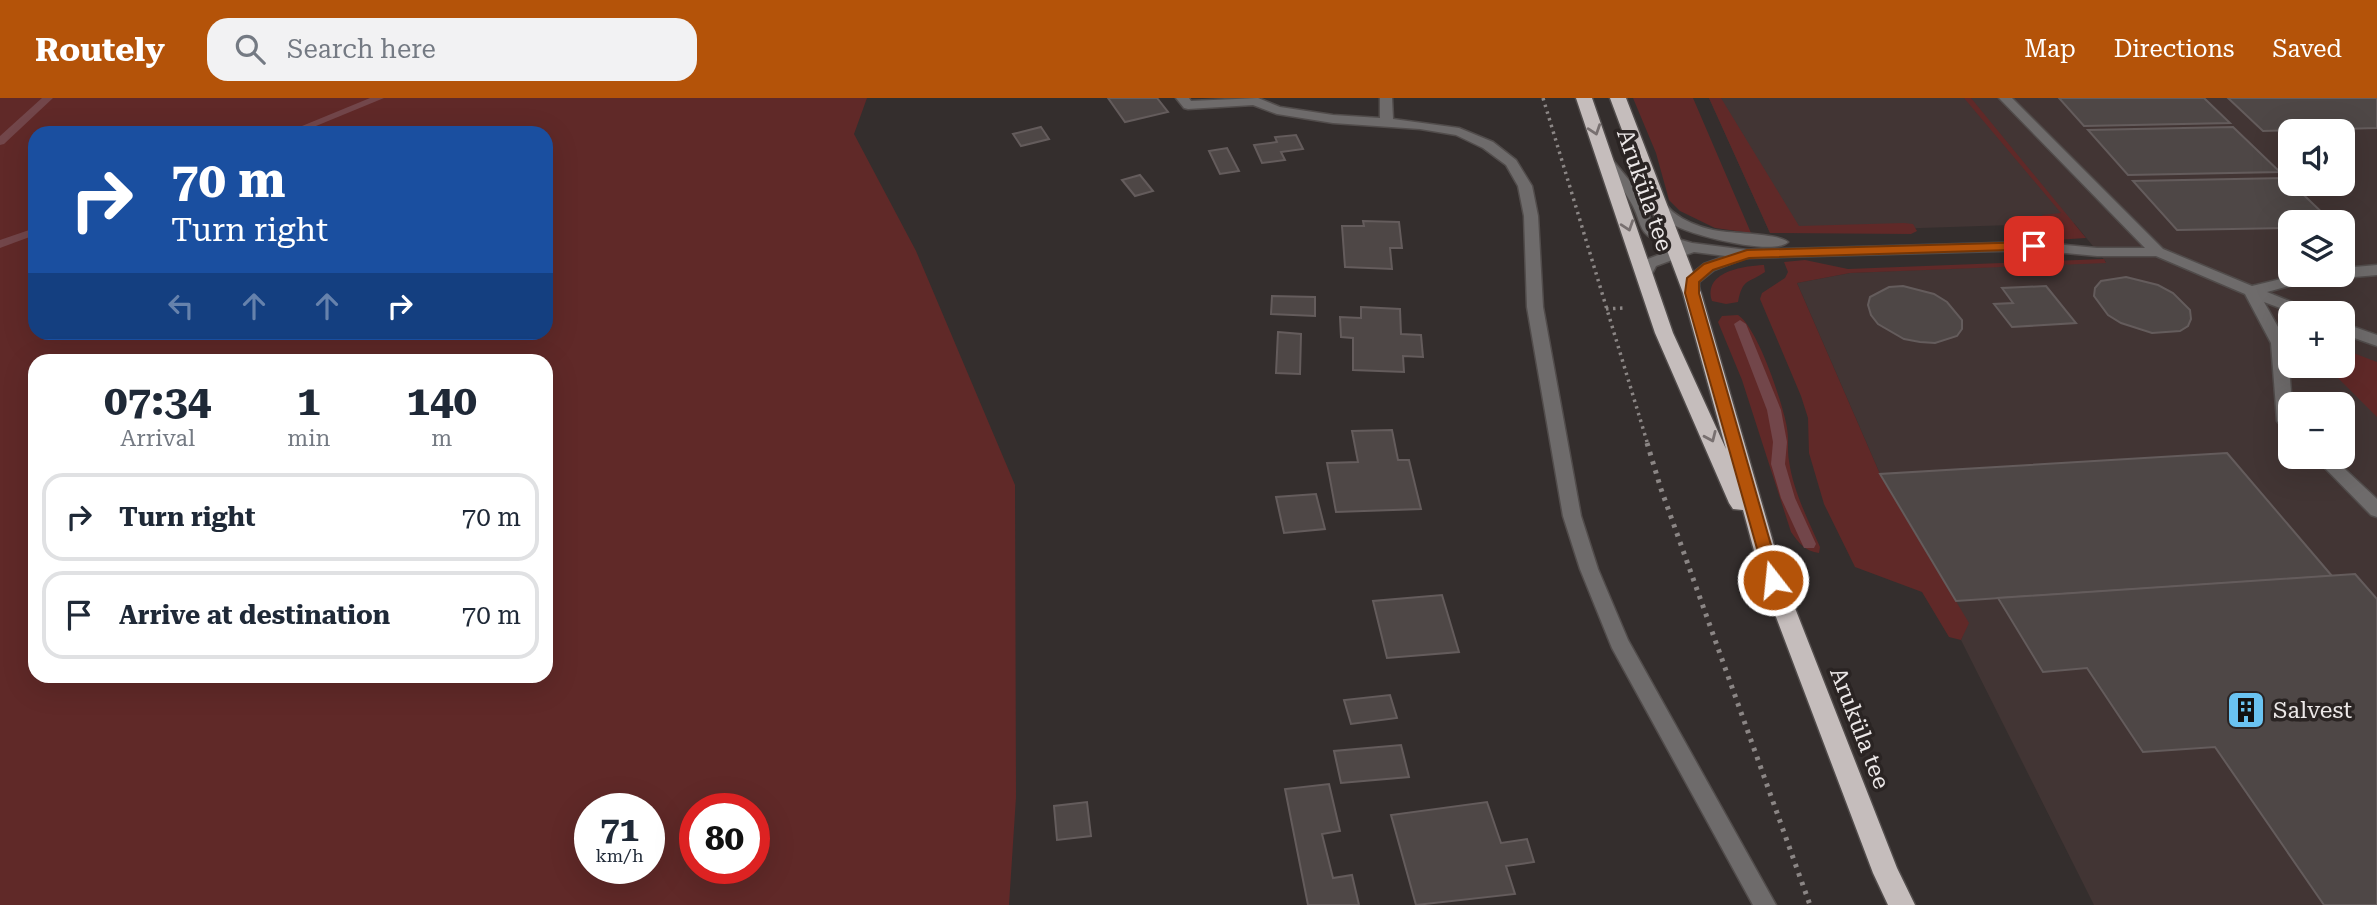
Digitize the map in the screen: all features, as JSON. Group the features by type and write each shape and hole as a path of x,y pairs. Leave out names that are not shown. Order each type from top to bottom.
{"highway":[{"name":"Aruküla tee","path":"1584,98 1664,333 1769,569 1886,873 1902,905"},
{"name":"Aruküla tee","path":"1618,98 1657,202 1681,247 1769,569"}],"street":[{"path":"1182,98 1188,105 1254,99 1277,110 1333,119 1459,132 1488,145 1511,163 1525,186 1531,216 1535,307 1572,516 1589,569 1619,642 1765,905"},
{"path":"1387,98 1387,123"},
{"path":"2006,98 2158,252 2278,301"},
{"path":"1606,161 1635,196 1646,226 1658,238 1681,247 1747,254 2034,246 2097,252 2158,252"},
{"path":"1657,202 1661,209 1682,223 1724,239 1914,248"},
{"path":"1644,275 1650,263 1681,247 1799,243"},
{"path":"1692,293 1692,281 1709,267 1747,254"},
{"path":"2355,271 2377,270"},
{"path":"2251,291 2278,284"},
{"path":"2251,291 2279,344 2283,392"},
{"path":"2355,333 2377,341"},
{"path":"2334,469 2377,510"}],"path":[{"path":"1543,98 1661,489 1810,905"}],"shaded area":[{"path":"0,98 867,98 854,134 916,251 1015,485 1016,797 1009,905 0,905"},
{"path":"1633,98 1693,98 1751,233 1715,228 1680,211 1669,200 1656,153"},
{"path":"1709,98 2377,98 2377,905 2094,905 1961,640 1968,623 1880,474 1797,283 1850,273 2106,262 2074,223 1770,233"},
{"path":"1709,98 1721,98 1799,226 1904,223 1913,224 1917,231 1911,234 1770,233"},
{"path":"1964,98 1971,98 2086,238 2055,240 2050,237 2051,232 2042,215 2061,213"},
{"path":"2104,259 2106,263 1850,273 1797,283 1880,474 1969,623 1961,640 1949,637 1922,592 1855,567 1824,504 1809,453 1808,418 1760,299 1762,293 1785,278 1788,272 1784,262 1805,260 1848,269"},
{"path":"1764,265 1765,272 1744,285 1738,302 1726,304 1712,301 1713,283 1726,272"},
{"path":"1738,315 1754,335 1775,385 1787,428 1791,472 1820,547 1819,553 1803,546 1791,532 1742,380 1718,322 1722,316"},
{"path":"2355,354 2377,362 2377,417 2355,392 2338,378 2355,378"}],"building":[{"path":"1108,98 1157,98 1168,112 1125,122"},
{"path":"2059,98 2204,98 2230,123 2084,126"},
{"path":"2228,98 2377,98 2377,128 2355,129 2355,119 2278,119 2278,131 2263,131"},
{"path":"1041,127 1049,139 1021,146 1013,134"},
{"path":"2233,127 2278,172 2128,175 2088,130"},
{"path":"1296,135 1303,149 1281,152 1285,160 1262,163 1254,145 1277,142 1275,137"},
{"path":"1227,148 1239,171 1220,174 1209,151"},
{"path":"1140,175 1153,191 1135,196 1122,180"},
{"path":"2278,178 2278,196 2305,196 2319,210 2278,210 2278,228 2177,230 2133,181"},
{"path":"1363,221 1399,222 1402,248 1390,248 1392,269 1345,267 1342,226 1364,226"},
{"path":"2126,277 2158,285 2173,293 2190,310 2191,319 2188,326 2180,331 2152,333 2121,323 2108,315 2094,296 2095,288 2101,281"},
{"path":"1903,286 1934,294 1947,302 1962,320 1962,329 1957,336 1935,343 1920,342 1904,339 1878,324 1868,305 1870,297 1889,287"},
{"path":"2046,286 2076,323 2012,327 1994,304 2013,303 2002,288"},
{"path":"1272,296 1315,297 1315,316 1271,314"},
{"path":"1361,307 1400,309 1401,334 1421,335 1423,357 1403,356 1404,372 1353,370 1353,338 1341,337 1340,317 1361,318"},
{"path":"1278,332 1301,334 1300,374 1276,373"},
{"path":"1392,430 1398,460 1409,460 1421,509 1336,512 1327,463 1358,462 1352,431"},
{"path":"2227,453 2332,576 1956,601 1880,474"},
{"path":"1316,494 1325,529 1284,533 1276,497"},
{"name":"Salvest","path":"2355,574 2377,599 2377,905 2324,905 2215,747 2143,752 2087,668 2043,672 1998,598"},
{"path":"1442,595 1459,652 1387,658 1373,601"},
{"path":"1390,695 1397,718 1351,724 1344,700"},
{"path":"1401,745 1409,777 1341,783 1334,751"},
{"path":"1329,784 1340,831 1322,834 1333,878 1352,875 1359,905 1308,905 1285,789"},
{"path":"1087,802 1091,836 1057,840 1054,806"},
{"path":"1487,802 1501,843 1527,839 1534,862 1506,866 1515,894 1416,905 1391,815"}],"waterway":[{"path":"0,142 48,98"},
{"path":"308,126 379,98"},
{"path":"0,244 28,234"},
{"path":"1740,324 1774,410 1780,442 1778,464 1788,498 1809,544"}],"place":[{"name":"Salvest","path":"2246,710"}],"route":[{"path":"1773,580 1692,293 1692,281 1709,267 1747,254 2034,246"}]}
